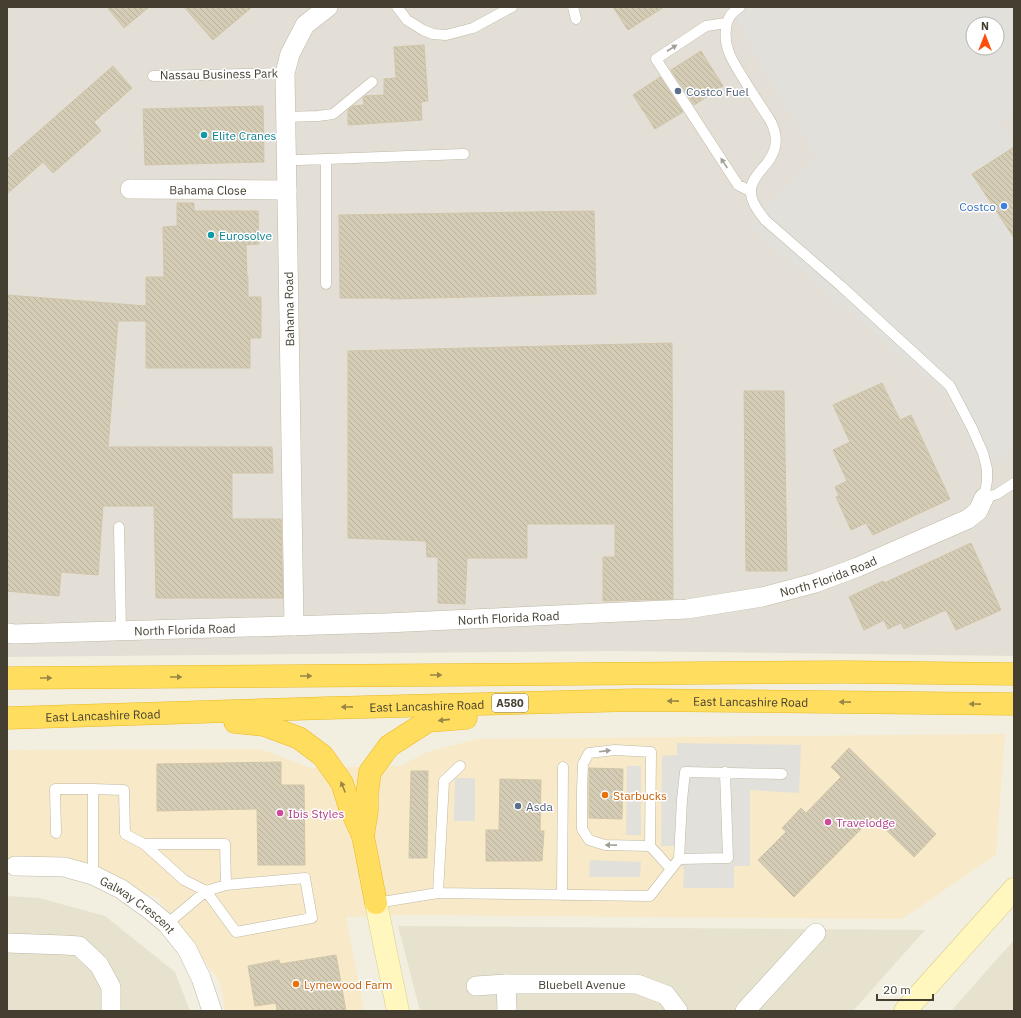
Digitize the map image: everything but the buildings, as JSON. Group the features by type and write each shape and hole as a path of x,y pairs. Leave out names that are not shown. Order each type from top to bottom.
{"highway":[{"path":"7,678 845,672 1014,674"},
{"path":"363,836 367,811 366,795 370,772 389,746 428,721 636,700"},
{"name":"East Lancashire Road","path":"7,718 636,700 1014,704"},
{"path":"158,714 264,725 299,738 323,756 342,783 349,805 363,836 376,903"}],"street":[{"name":"Bahama Road","path":"294,626 285,73 290,54 305,24 328,7"},
{"name":"Bahama Close","path":"130,188 287,190"},
{"name":"North Florida Road","path":"7,633 294,626 687,609 762,597 815,583 858,567 968,519 978,511 984,498"},
{"name":"Galway Crescent","path":"11,866 64,867 93,875 121,888 167,924 187,949 201,978 212,1011"},
{"path":"905,1011 1014,889"},
{"path":"376,903 398,1011"},
{"path":"745,1011 816,932"},
{"path":"7,943 79,946 99,965 112,987 111,1011"},
{"path":"506,984 507,1011"},
{"name":"Bluebell Avenue","path":"476,986 506,984 637,984 666,995 678,1011"}],"lane":[{"path":"397,7 407,20 423,30 433,34 446,35 473,28 512,7"},
{"path":"573,7 576,19"},
{"path":"740,7 734,11 726,23 725,33 728,52 775,129 776,139 776,150 771,159 752,182 750,191 753,202 758,211 765,220 846,291 950,386 983,453 987,469 987,482 984,498 997,494 1014,483"},
{"path":"726,23 706,26 656,59 738,185 750,191"},
{"name":"Nassau Business Park","path":"153,76 285,73"},
{"path":"285,117 333,114 372,82"},
{"path":"286,160 464,154"},
{"path":"326,159 326,284"},
{"path":"119,527 121,631"},
{"path":"650,846 605,845 589,840 582,829 583,764 589,753 615,750 651,752 650,846 671,869"},
{"path":"438,893 444,781 460,766"},
{"path":"562,895 563,767"},
{"path":"376,903 438,893 650,896 680,859 682,800 685,772 782,774"},
{"path":"680,859 728,858 725,772"},
{"path":"56,833 55,789 124,790 125,834 144,844 184,880 206,891 236,932 312,918 305,878 226,885 206,891 167,924"},
{"path":"93,789 93,875"},
{"path":"144,844 225,844 226,885"}],"shaded area":[{"path":"7,7 1014,7 1014,656 615,651 7,657"},
{"path":"732,7 1014,7 1014,112 1000,121 1014,143 1014,147 972,174 1014,238 1014,445 982,468 947,396 749,226 817,157 761,66"},
{"path":"1005,734 996,855 902,919 402,915 346,917 364,1011 225,1011 220,982 158,898 60,862 7,863 7,750 260,749 311,768 401,766 427,752 477,739"},
{"path":"677,743 801,745 799,793 750,790 750,866 734,866 734,888 683,888 684,870 674,846 661,846 662,756 677,755"},
{"path":"627,766 641,766 641,835 626,835"},
{"path":"455,778 475,778 475,821 454,821"},
{"path":"590,860 641,862 640,877 589,877"},
{"path":"7,896 39,898 105,916 175,972 190,1011 7,1011"},
{"path":"398,926 925,930 853,1011 420,1011"},
{"path":"1014,940 1014,1011 951,1011"}],"place":[{"name":"Costco Fuel","path":"678,91"},
{"name":"Elite Cranes","path":"204,135"},
{"name":"Costco","path":"1004,206"},
{"name":"Eurosolve","path":"211,235"},
{"name":"Starbucks","path":"605,795"},
{"name":"Asda","path":"518,806"},
{"name":"Ibis Styles","path":"280,813"},
{"name":"Travelodge","path":"828,822"},
{"name":"Lymewood Farm","path":"296,984"}]}
